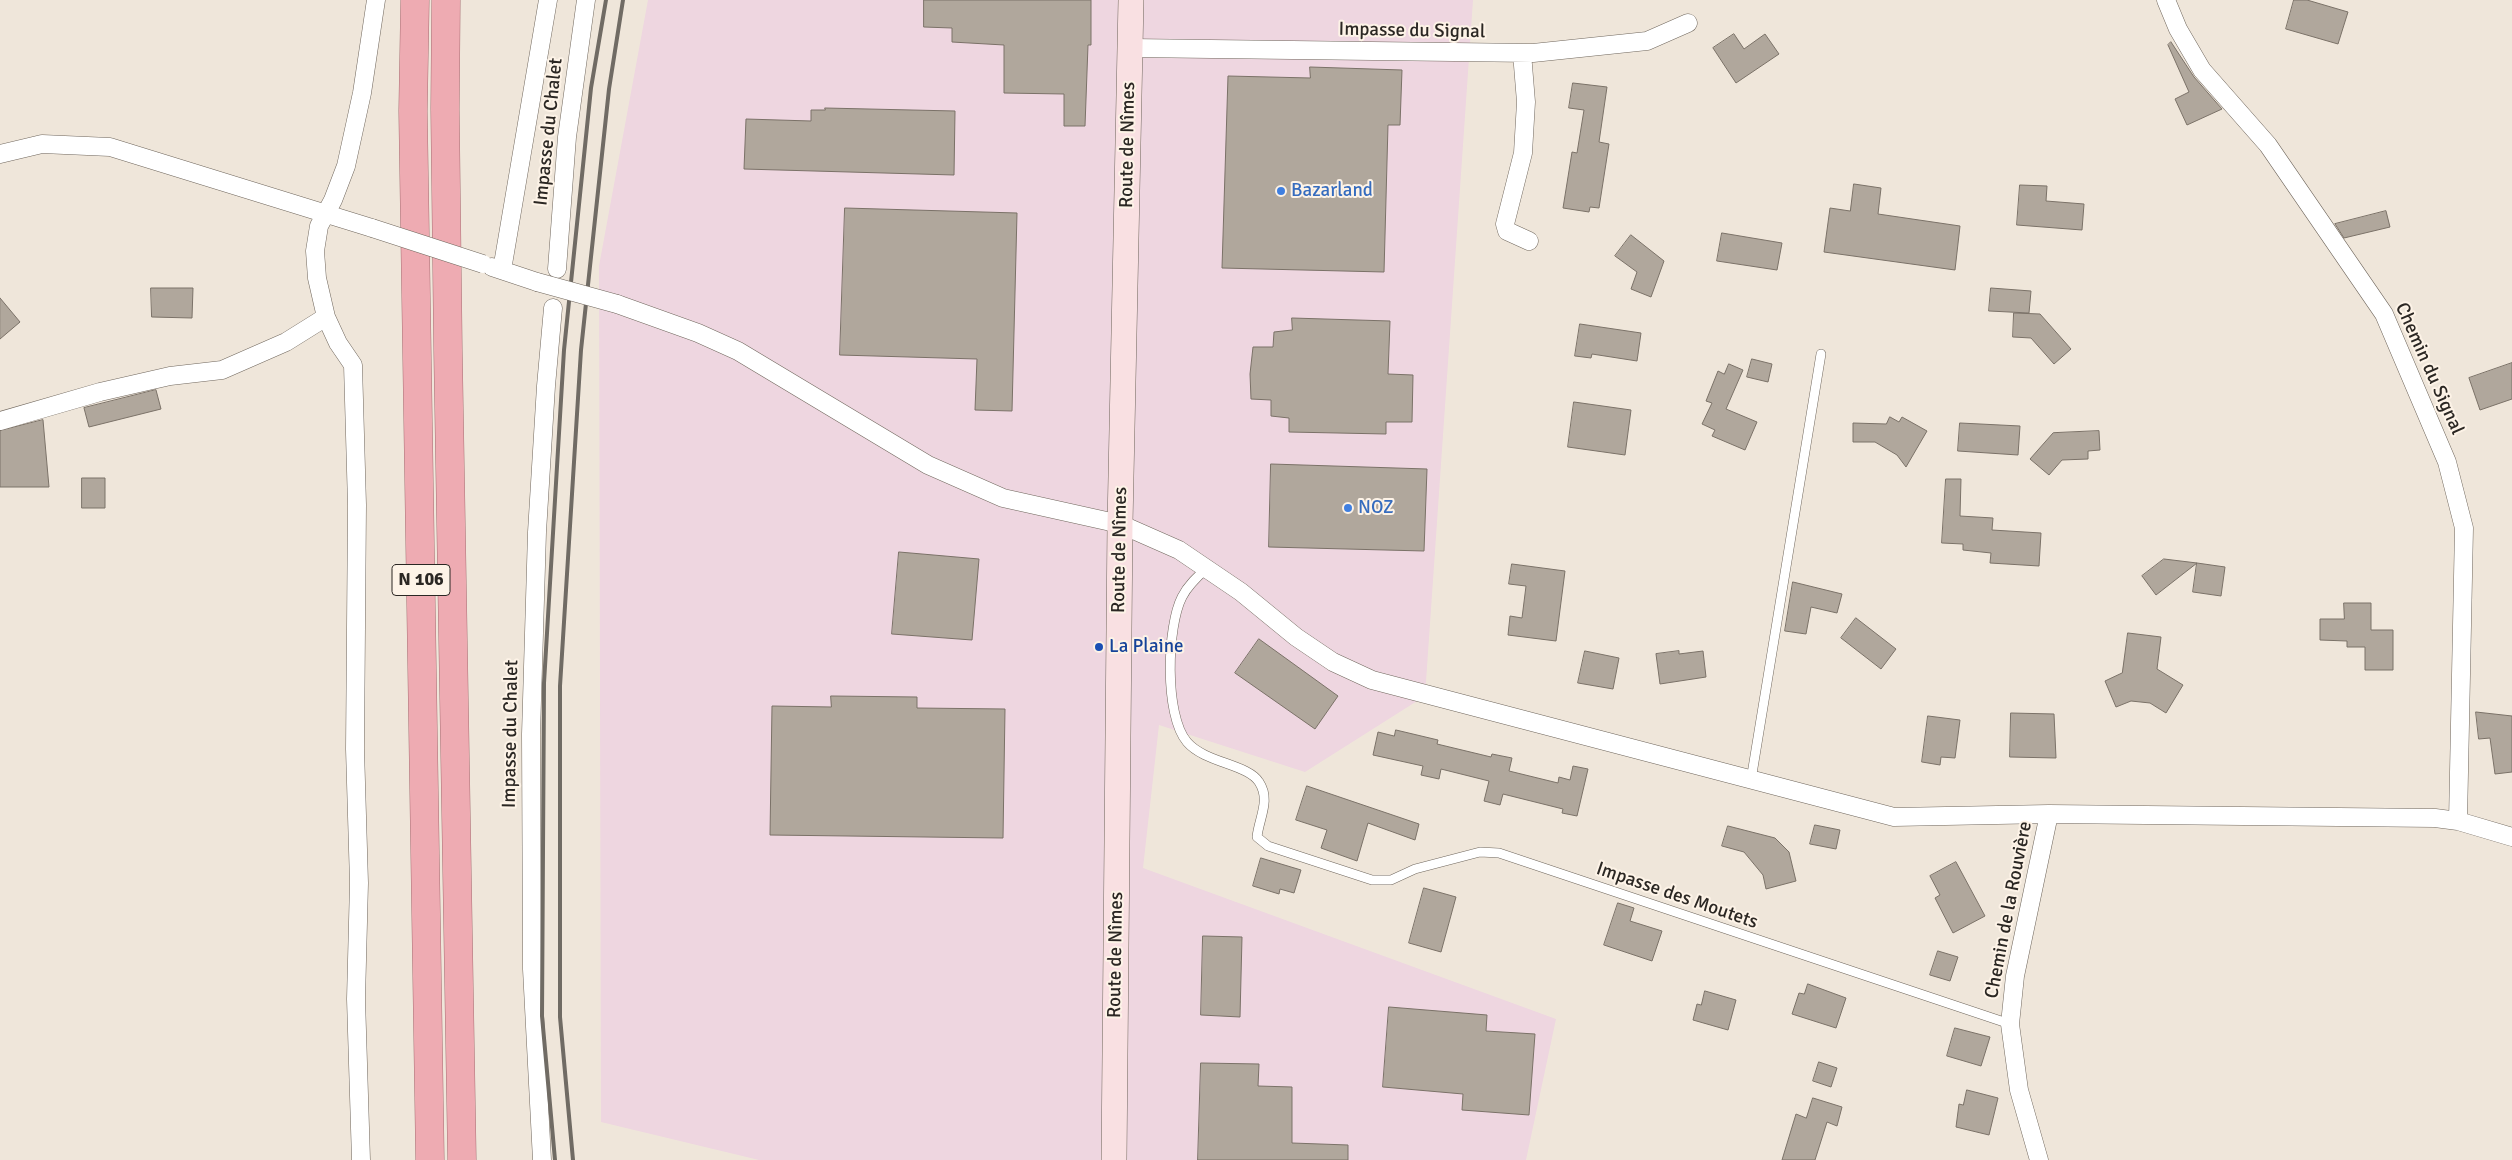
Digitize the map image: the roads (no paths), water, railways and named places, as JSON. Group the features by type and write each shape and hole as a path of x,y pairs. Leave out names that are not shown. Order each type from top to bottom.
{"highway":[{"name":"N 106","path":"415,0 413,111 430,1160"},
{"name":"N 106","path":"446,0 445,109 448,360 462,1160"}],"main road":[{"name":"Route de Nîmes","path":"1114,1160 1120,524 1132,0"}],"street":[{"path":"360,1160 356,999 359,883 356,749 357,505 353,365 338,343 326,317 317,278 316,251 319,226 346,166 362,93 376,0"},
{"path":"502,270 548,0"},
{"name":"Impasse du Chalet","path":"557,269 567,137 586,0"},
{"name":"Chemin du Signal","path":"2166,0 2178,30 2202,70 2268,145 2384,314 2447,462 2464,528 2458,821"},
{"name":"Impasse du Signal","path":"1131,48 1522,53 1647,40 1688,23"},
{"path":"1522,53 1526,102 1523,153 1505,224 1507,231 1529,241"},
{"path":"0,154 42,144 110,147 326,213 537,282 617,304 698,334 738,351 928,465 1003,498 1120,524 1179,550 1207,567 1296,637 1333,662 1372,680 1894,817 2050,814 2435,818 2458,821 2512,838"},
{"name":"Impasse du Chalet","path":"542,1160 532,969 531,734 537,532 553,308"},
{"path":"0,421 100,392 170,376 222,370 286,342 326,317"},
{"name":"Chemin de la Rouvière","path":"2039,1160 2019,1090 2010,1024 2015,976 2050,814"}],"lane":[{"path":"1751,780 1821,354"},
{"name":"Impasse des Moutets","path":"1207,567 1182,596 1174,620 1170,685 1175,718 1186,741 1209,759 1246,771 1258,779 1264,791 1264,809 1258,837 1268,846 1372,880 1390,880 1414,869 1480,852 1498,853 2010,1024"}],"railway":[{"path":"555,1160 542,1016 544,683 564,350 591,88 606,0"},
{"path":"573,1160 560,1017 560,686 581,350 609,89 623,0"}],"place":[{"name":"Bazarland","path":"1281,191"},
{"name":"NOZ","path":"1348,508"},
{"name":"La Plaine","path":"1099,647"}]}
